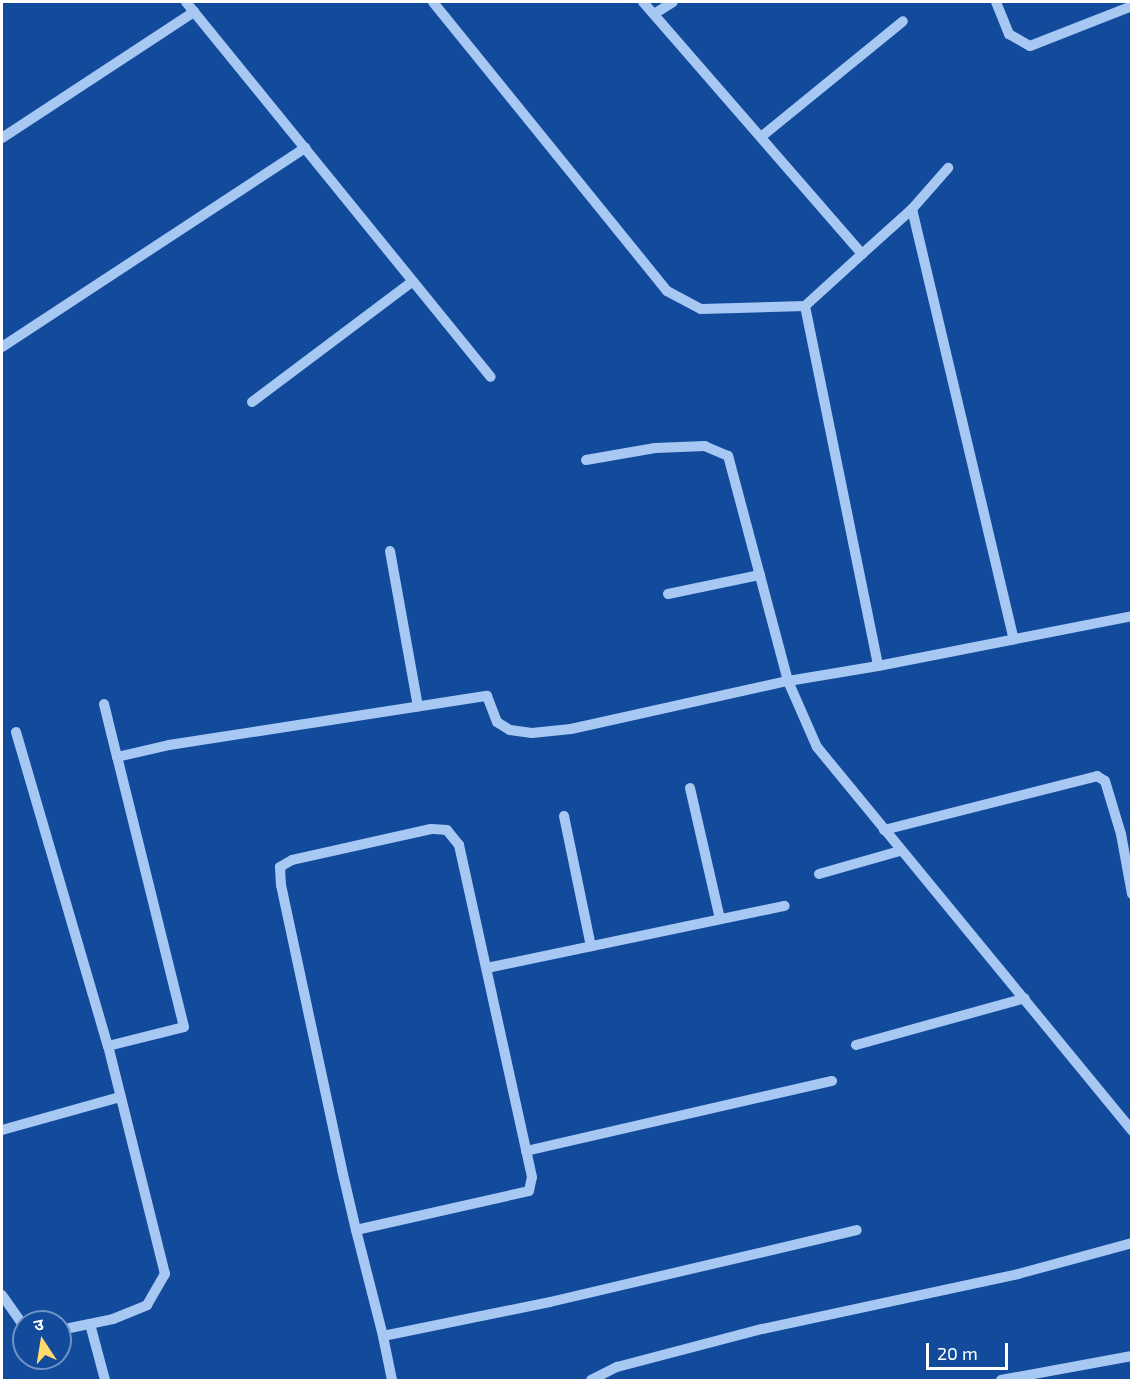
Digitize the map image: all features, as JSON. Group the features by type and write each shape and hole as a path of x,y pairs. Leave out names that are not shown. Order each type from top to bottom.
{"street":[{"path":"186,2 491,377"},
{"path":"433,2 668,291 701,309 805,306 912,209 948,168"},
{"path":"643,2 862,254"},
{"path":"654,14 673,2"},
{"path":"996,2 1009,34 1030,46 1131,6"},
{"path":"2,138 194,12"},
{"path":"761,137 903,21"},
{"path":"2,347 305,148"},
{"path":"912,209 1014,639"},
{"path":"252,402 413,282"},
{"path":"805,306 878,666"},
{"path":"586,460 655,448 705,446 728,456 788,681 817,747 900,851 1025,998 1131,1131"},
{"path":"390,551 418,706"},
{"path":"668,594 760,575"},
{"path":"117,757 169,745 487,696 497,722 510,730 532,733 570,729 788,681 878,666 1131,616"},
{"path":"104,704 184,1027 108,1046"},
{"path":"16,732 108,1046 165,1274 147,1305 113,1319 72,1328"},
{"path":"884,830 1096,776 1105,781 1121,834 1131,894"},
{"path":"690,788 720,919"},
{"path":"564,816 591,946"},
{"path":"356,1230 529,1191 532,1177 487,968 459,845 447,830 431,829 292,860 280,867 281,885 356,1230 392,1380"},
{"path":"819,874 900,851"},
{"path":"487,968 785,906"},
{"path":"856,1045 1025,998"},
{"path":"526,1151 831,1081"},
{"path":"2,1130 120,1097"},
{"path":"383,1336 550,1302 858,1230"},
{"path":"591,1380 617,1367 762,1329 1018,1274 1131,1243"},
{"path":"2,1295 13,1310"},
{"path":"90,1324 105,1380"},
{"path":"1001,1380 1131,1356"}]}
